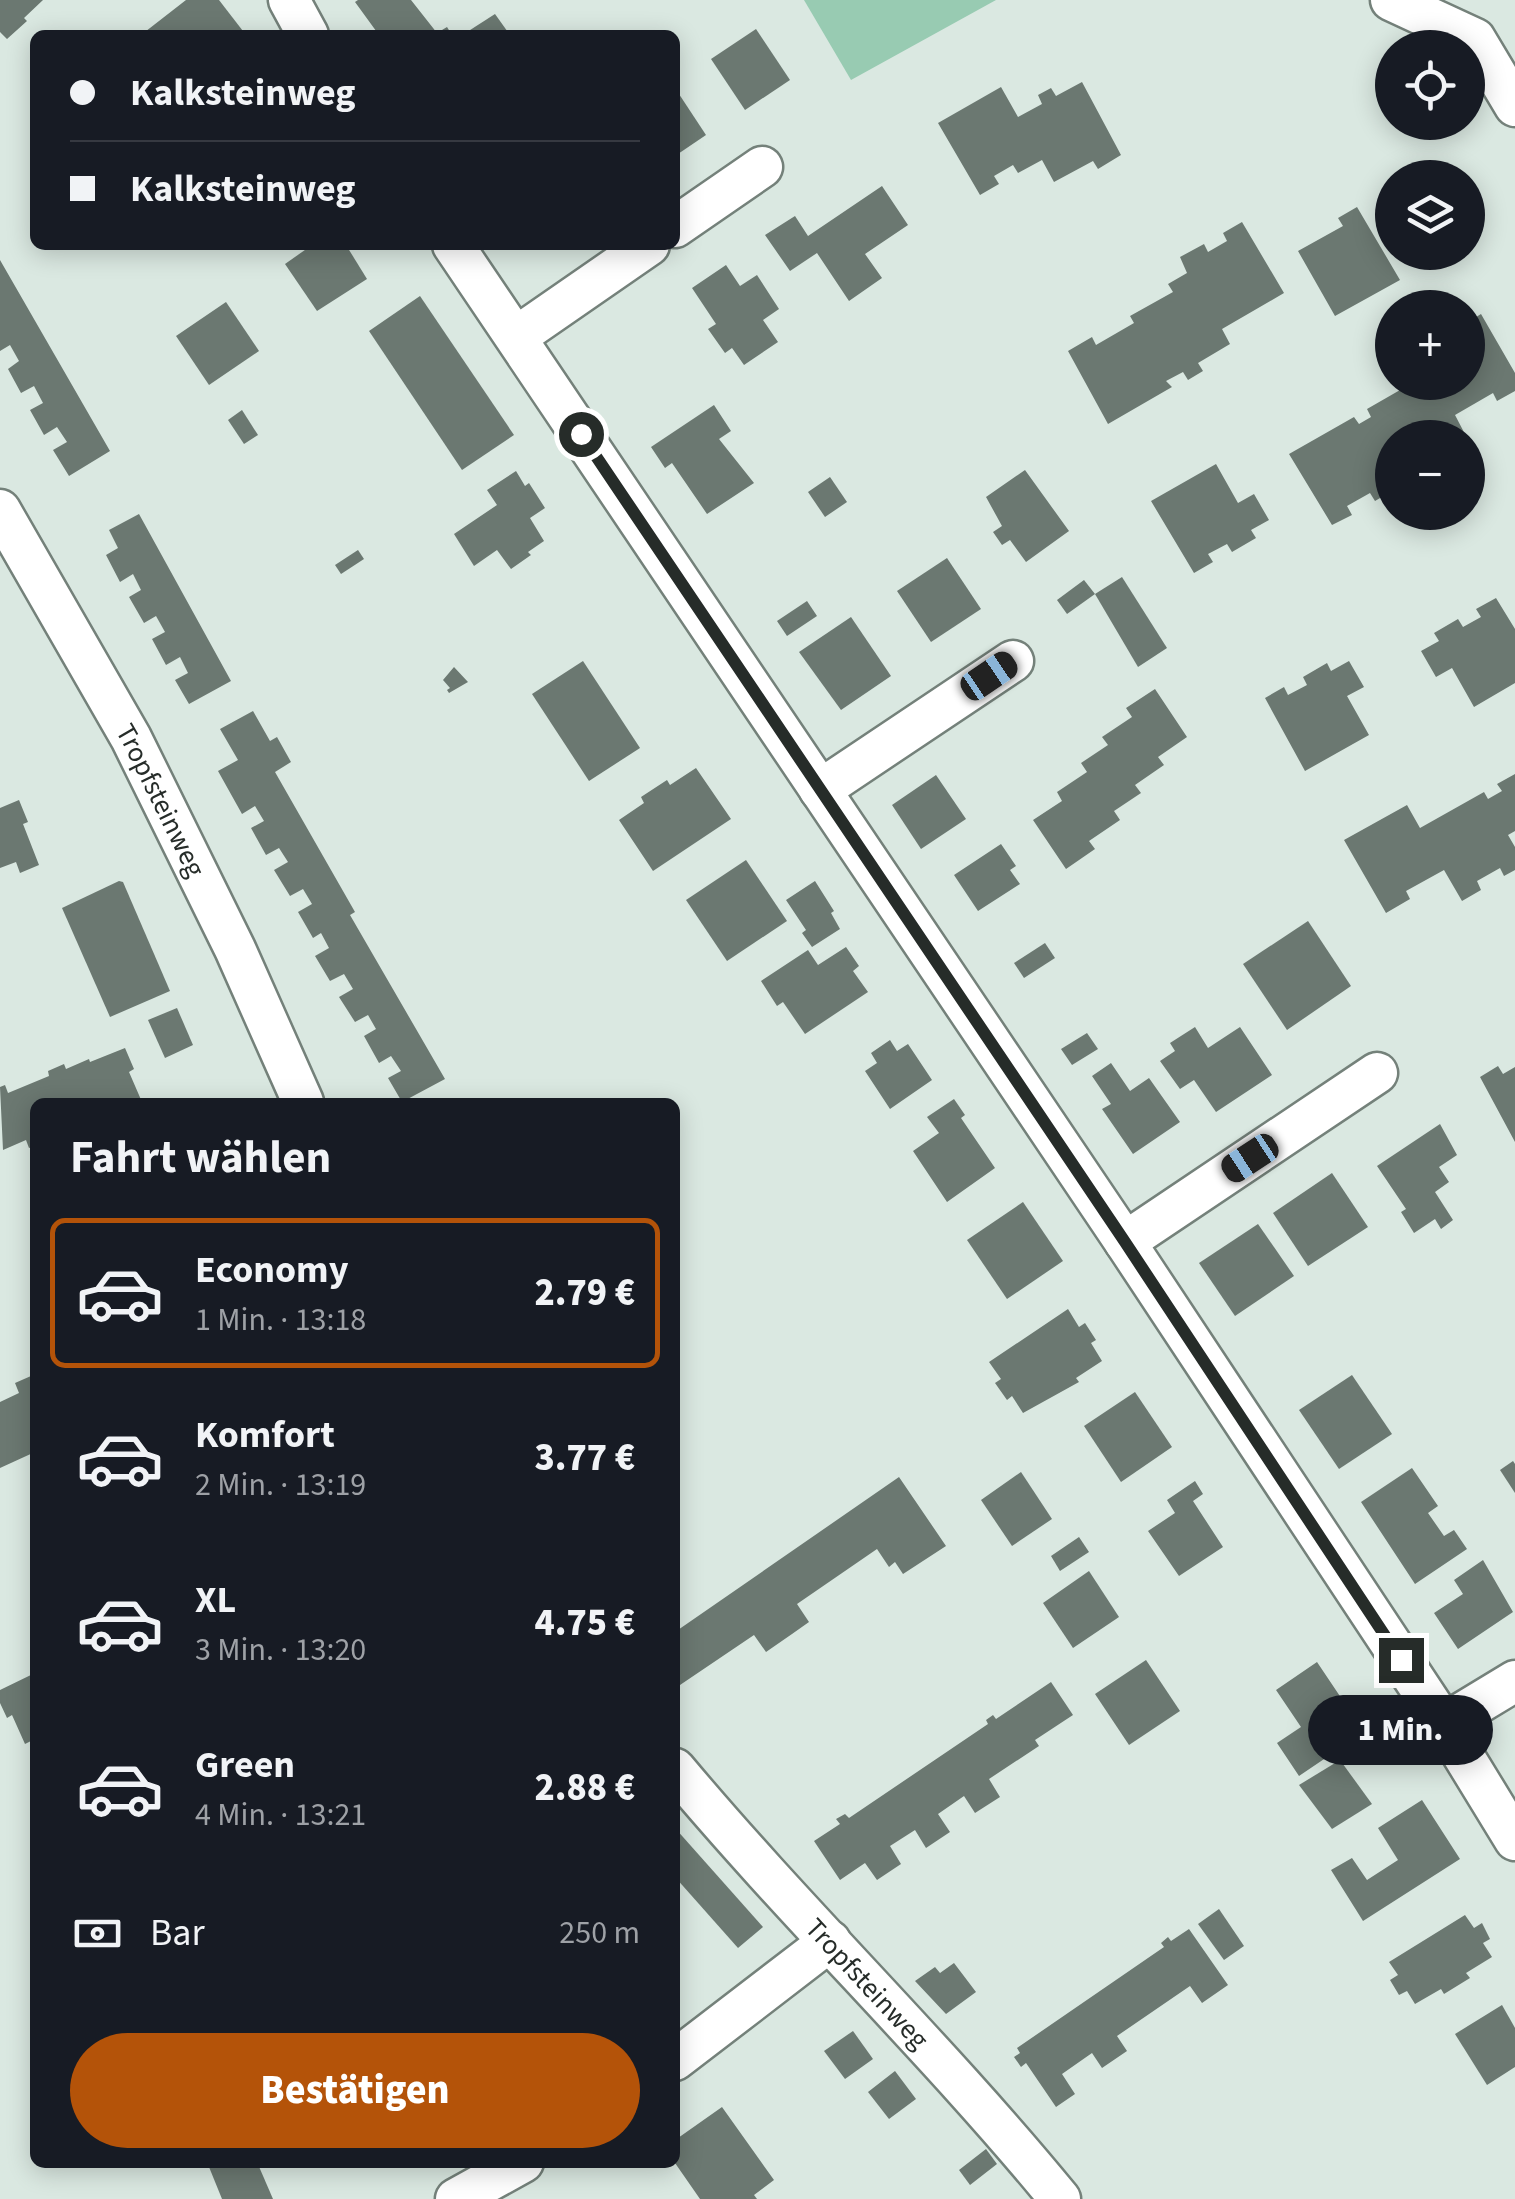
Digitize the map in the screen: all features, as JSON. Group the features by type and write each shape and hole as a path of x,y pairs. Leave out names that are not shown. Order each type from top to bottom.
{"street":[{"path":"290,0 305,30"},
{"path":"1392,0 1475,38 1515,106"},
{"path":"680,224 762,167"},
{"path":"455,250 1125,1242 1444,1724 1515,1840"},
{"path":"516,337 642,250"},
{"name":"Tropfsteinweg","path":"0,510 131,738 235,949 300,1098"},
{"path":"820,790 1012,660"},
{"path":"1125,1242 1377,1073"},
{"path":"1444,1724 1515,1681"},
{"name":"Tropfsteinweg","path":"680,1776 732,1837 931,2048 1060,2199"},
{"path":"680,2056 830,1941"},
{"path":"456,2199 511,2168"}],"green space":[{"path":"804,0 996,0 851,80"}],"building":[{"path":"0,0 43,0 7,39 0,32"},
{"path":"186,0 219,0 242,30 147,30"},
{"path":"411,0 435,30 375,30 355,2"},
{"path":"495,14 506,30 470,30"},
{"path":"756,29 790,80 745,110 711,59"},
{"path":"1082,82 1121,155 1098,169 1093,161 1054,182 1042,160 1018,173 1013,165 994,176 999,184 980,195 938,123 1001,87 1018,117 1042,104 1038,95 1051,88 1056,96"},
{"path":"680,96 706,135 680,153"},
{"path":"882,186 908,225 865,254 882,278 849,301 817,253 790,271 765,235 795,216 808,236"},
{"path":"1357,207 1375,238 1375,270 1394,270 1400,280 1375,290 1375,294 1335,316 1298,251 1343,226 1338,218"},
{"path":"1242,222 1284,293 1222,329 1230,344 1198,363 1203,371 1188,380 1183,372 1166,381 1172,387 1108,424 1068,351 1092,337 1096,345 1134,323 1130,316 1173,292 1168,284 1187,273 1180,257 1204,244 1208,252 1227,241 1223,233"},
{"path":"305,250 349,250 367,279 317,311 285,264"},
{"path":"0,260 110,451 69,476 53,450 67,442 57,427 44,435 30,410 43,403 34,386 21,393 8,369 19,361 10,345 0,351"},
{"path":"726,265 740,286 757,275 779,309 763,320 778,342 744,365 732,348 725,353 708,329 716,324 692,288"},
{"path":"420,296 514,435 462,470 369,331"},
{"path":"226,302 259,351 209,385 176,336"},
{"path":"1485,321 1515,373 1515,391 1497,401 1493,393 1485,398"},
{"path":"1383,400 1481,400 1455,415 1458,420 1375,420 1375,501 1370,493 1347,506 1352,515 1332,525 1289,454 1354,417 1359,424 1371,417 1367,409"},
{"path":"714,405 731,431 719,439 754,483 707,514 672,463 665,468 651,447"},
{"path":"242,410 258,435 244,444 228,420"},
{"path":"1216,464 1238,503 1254,494 1269,520 1251,530 1256,538 1232,552 1227,544 1208,554 1213,562 1194,573 1151,501"},
{"path":"1025,470 1069,531 1026,562 1010,540 1002,545 993,532 1002,526 986,497"},
{"path":"516,471 545,508 530,518 544,541 511,569 497,550 474,566 454,534 497,505 487,490"},
{"path":"830,477 847,502 825,517 808,492"},
{"path":"139,514 231,681 189,704 175,680 188,673 180,657 166,665 152,639 165,632 156,616 144,623 129,597 141,590 133,574 120,582 106,555 118,548 109,530"},
{"path":"358,550 364,559 341,574 335,565"},
{"path":"947,558 981,609 931,642 897,591"},
{"path":"1122,577 1167,648 1138,667 1095,594"},
{"path":"1084,580 1095,594 1067,614 1057,600"},
{"path":"1496,598 1515,629 1515,683 1474,707 1452,668 1436,677 1421,651 1439,641 1434,633 1458,619 1463,627 1481,617 1476,609"},
{"path":"807,601 817,616 787,636 777,621"},
{"path":"851,617 891,676 841,710 799,652"},
{"path":"583,661 640,748 589,781 532,694"},
{"path":"1349,661 1364,687 1347,696 1369,735 1305,771 1265,698 1284,687 1288,695 1307,685 1303,677 1327,663 1331,671"},
{"path":"454,667 468,682 449,693 450,688 443,680"},
{"path":"1155,689 1187,737 1158,757 1164,765 1135,785 1141,793 1114,811 1120,820 1089,841 1095,849 1066,869 1033,820 1062,801 1057,792 1087,772 1081,763 1108,745 1102,737 1132,717 1126,708"},
{"path":"253,711 270,741 277,737 291,762 275,772 355,912 350,915 445,1079 409,1098 400,1098 388,1078 401,1071 391,1056 379,1063 364,1036 376,1029 368,1015 355,1022 339,997 353,989 344,974 330,981 315,956 329,948 321,933 313,938 298,912 312,904 303,889 290,896 274,870 288,862 279,848 266,855 251,828 264,821 255,806 242,814 218,771 238,760 220,729"},
{"path":"696,768 731,819 653,871 619,820 644,803 641,797"},
{"path":"1515,774 1515,831 1508,835 1515,847 1515,870 1504,876 1500,868 1477,881 1481,890 1462,901 1444,870 1406,891 1410,899 1386,913 1344,840 1407,805 1420,828 1484,792 1488,799 1502,791 1497,784"},
{"path":"936,775 966,819 921,849 892,805"},
{"path":"19,800 28,822 23,824 39,865 20,873 16,862 0,868 0,808"},
{"path":"1001,844 1016,866 1010,870 1020,884 978,911 954,875"},
{"path":"746,860 787,921 727,961 686,900"},
{"path":"815,881 840,929 812,947 786,900"},
{"path":"123,882 170,991 110,1017 62,908"},
{"path":"1308,921 1351,986 1287,1030 1243,964"},
{"path":"1045,943 1055,958 1024,978 1014,963"},
{"path":"846,947 859,966 853,971 868,992 805,1034 783,1002 777,1006 761,981 808,950 818,965"},
{"path":"177,1008 193,1045 165,1058 148,1020"},
{"path":"1195,1027 1208,1048 1240,1027 1272,1075 1216,1112 1194,1080 1180,1089 1160,1061 1175,1051 1170,1043"},
{"path":"1087,1033 1098,1049 1072,1065 1061,1049"},
{"path":"890,1040 897,1051 908,1044 932,1080 890,1109 865,1071 877,1063 871,1053"},
{"path":"125,1048 134,1069 129,1072 140,1098 30,1098 30,1148 26,1140 3,1150 0,1087 5,1085 8,1093 49,1076 48,1071 64,1064 66,1069 89,1059 90,1062"},
{"path":"1111,1063 1130,1091 1149,1078 1180,1122 1133,1154 1102,1109 1111,1104 1092,1076"},
{"path":"1498,1066 1503,1074 1515,1067 1515,1142 1480,1077"},
{"path":"954,1099 965,1115 961,1118 995,1168 947,1202 913,1151 939,1133 927,1117"},
{"path":"1440,1124 1457,1155 1439,1167 1449,1182 1435,1192 1453,1220 1441,1229 1435,1219 1414,1233 1401,1212 1406,1209 1377,1166"},
{"path":"1332,1173 1368,1227 1308,1266 1273,1213"},
{"path":"1023,1202 1063,1261 1007,1299 967,1240"},
{"path":"1258,1224 1294,1276 1235,1316 1199,1263"},
{"path":"1068,1309 1079,1327 1085,1323 1096,1340 1091,1343 1102,1361 1076,1378 1079,1382 1023,1413 1012,1396 1007,1400 995,1383 1001,1379 989,1362"},
{"path":"1352,1375 1392,1434 1339,1469 1299,1410"},
{"path":"30,1376 30,1454 0,1468 0,1402 19,1393 15,1383"},
{"path":"1135,1392 1172,1447 1121,1482 1084,1426"},
{"path":"1513,1461 1515,1464 1515,1493 1500,1470"},
{"path":"1412,1468 1438,1506 1428,1513 1444,1536 1454,1530 1467,1549 1415,1584 1361,1502"},
{"path":"1021,1472 1052,1519 1012,1546 981,1500"},
{"path":"899,1477 946,1546 903,1574 895,1562 889,1567 877,1549 797,1604 809,1622 766,1652 754,1635 680,1685 680,1629"},
{"path":"1195,1481 1203,1494 1193,1501 1223,1547 1179,1576 1148,1531 1175,1513 1167,1500"},
{"path":"1079,1537 1089,1552 1060,1571 1051,1556"},
{"path":"1483,1560 1513,1612 1458,1649 1434,1613 1463,1594 1454,1580"},
{"path":"1089,1571 1119,1617 1073,1648 1043,1603"},
{"path":"1146,1660 1180,1711 1129,1745 1095,1694"},
{"path":"1317,1662 1364,1732 1299,1776 1277,1743 1301,1727 1276,1690"},
{"path":"30,1675 30,1742 25,1744 12,1715 7,1718 0,1703 0,1690"},
{"path":"1051,1682 1073,1715 1035,1740 1039,1746 989,1779 1000,1797 975,1813 964,1796 938,1814 950,1832 926,1848 915,1830 890,1846 901,1864 877,1880 865,1863 840,1880 814,1841 840,1824 836,1819 845,1814 849,1818 988,1724 986,1720 993,1715 996,1719"},
{"path":"1340,1760 1372,1804 1332,1829 1299,1785"},
{"path":"1422,1800 1460,1859 1363,1921 1331,1870 1352,1858 1367,1880 1398,1860 1378,1828"},
{"path":"680,1834 763,1927 738,1948 680,1883"},
{"path":"1219,1909 1244,1946 1224,1960 1198,1924"},
{"path":"1465,1915 1474,1928 1482,1923 1490,1939 1483,1943 1492,1957 1466,1973 1470,1978 1444,1994 1441,1989 1415,2004 1407,1991 1399,1995 1390,1980 1398,1975 1389,1962"},
{"path":"1189,1929 1228,1985 1202,2003 1190,1986 1117,2036 1127,2051 1102,2068 1092,2053 1062,2074 1075,2094 1056,2107 1026,2063 1021,2067 1014,2057 1020,2053 1017,2048 1164,1947 1161,1943 1168,1937 1171,1941"},
{"path":"954,1963 976,1992 946,2014 915,1981 935,1967 940,1973"},
{"path":"1502,2005 1515,2028 1515,2067 1487,2085 1455,2034"},
{"path":"853,2031 873,2059 845,2079 824,2051"},
{"path":"895,2071 916,2099 889,2119 868,2092"},
{"path":"722,2107 774,2180 754,2195 757,2199 700,2199 678,2168 680,2137"},
{"path":"986,2149 997,2164 970,2185 959,2170"},
{"path":"209,2168 260,2168 273,2199 222,2199"}],"route":[{"path":"581,434 1401,1660"}]}
